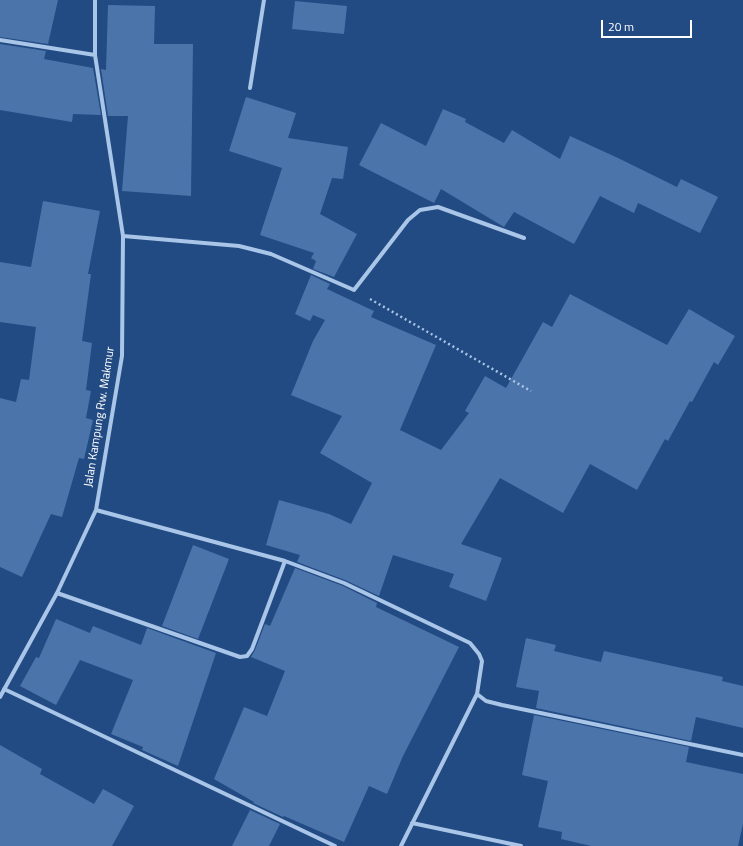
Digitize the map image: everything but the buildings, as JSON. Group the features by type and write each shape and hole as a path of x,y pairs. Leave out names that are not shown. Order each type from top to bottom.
{"street":[{"name":"Jalan Kampung Rw. Makmur","path":"0,697 58,593 96,510 122,356 123,236 95,55 95,0"},
{"path":"250,88 264,0"},
{"path":"0,40 95,55"},
{"path":"123,236 239,246 271,254 354,290 408,220 420,210 438,207 524,238"},
{"path":"96,510 285,561 344,583 470,643 482,661 476,694 402,846"},
{"path":"58,593 240,656 247,656 252,648 285,561"},
{"path":"4,689 335,846"},
{"path":"476,694 486,701 502,705 743,755"},
{"path":"412,823 521,846"}],"path":[{"path":"354,290 531,391"}]}
